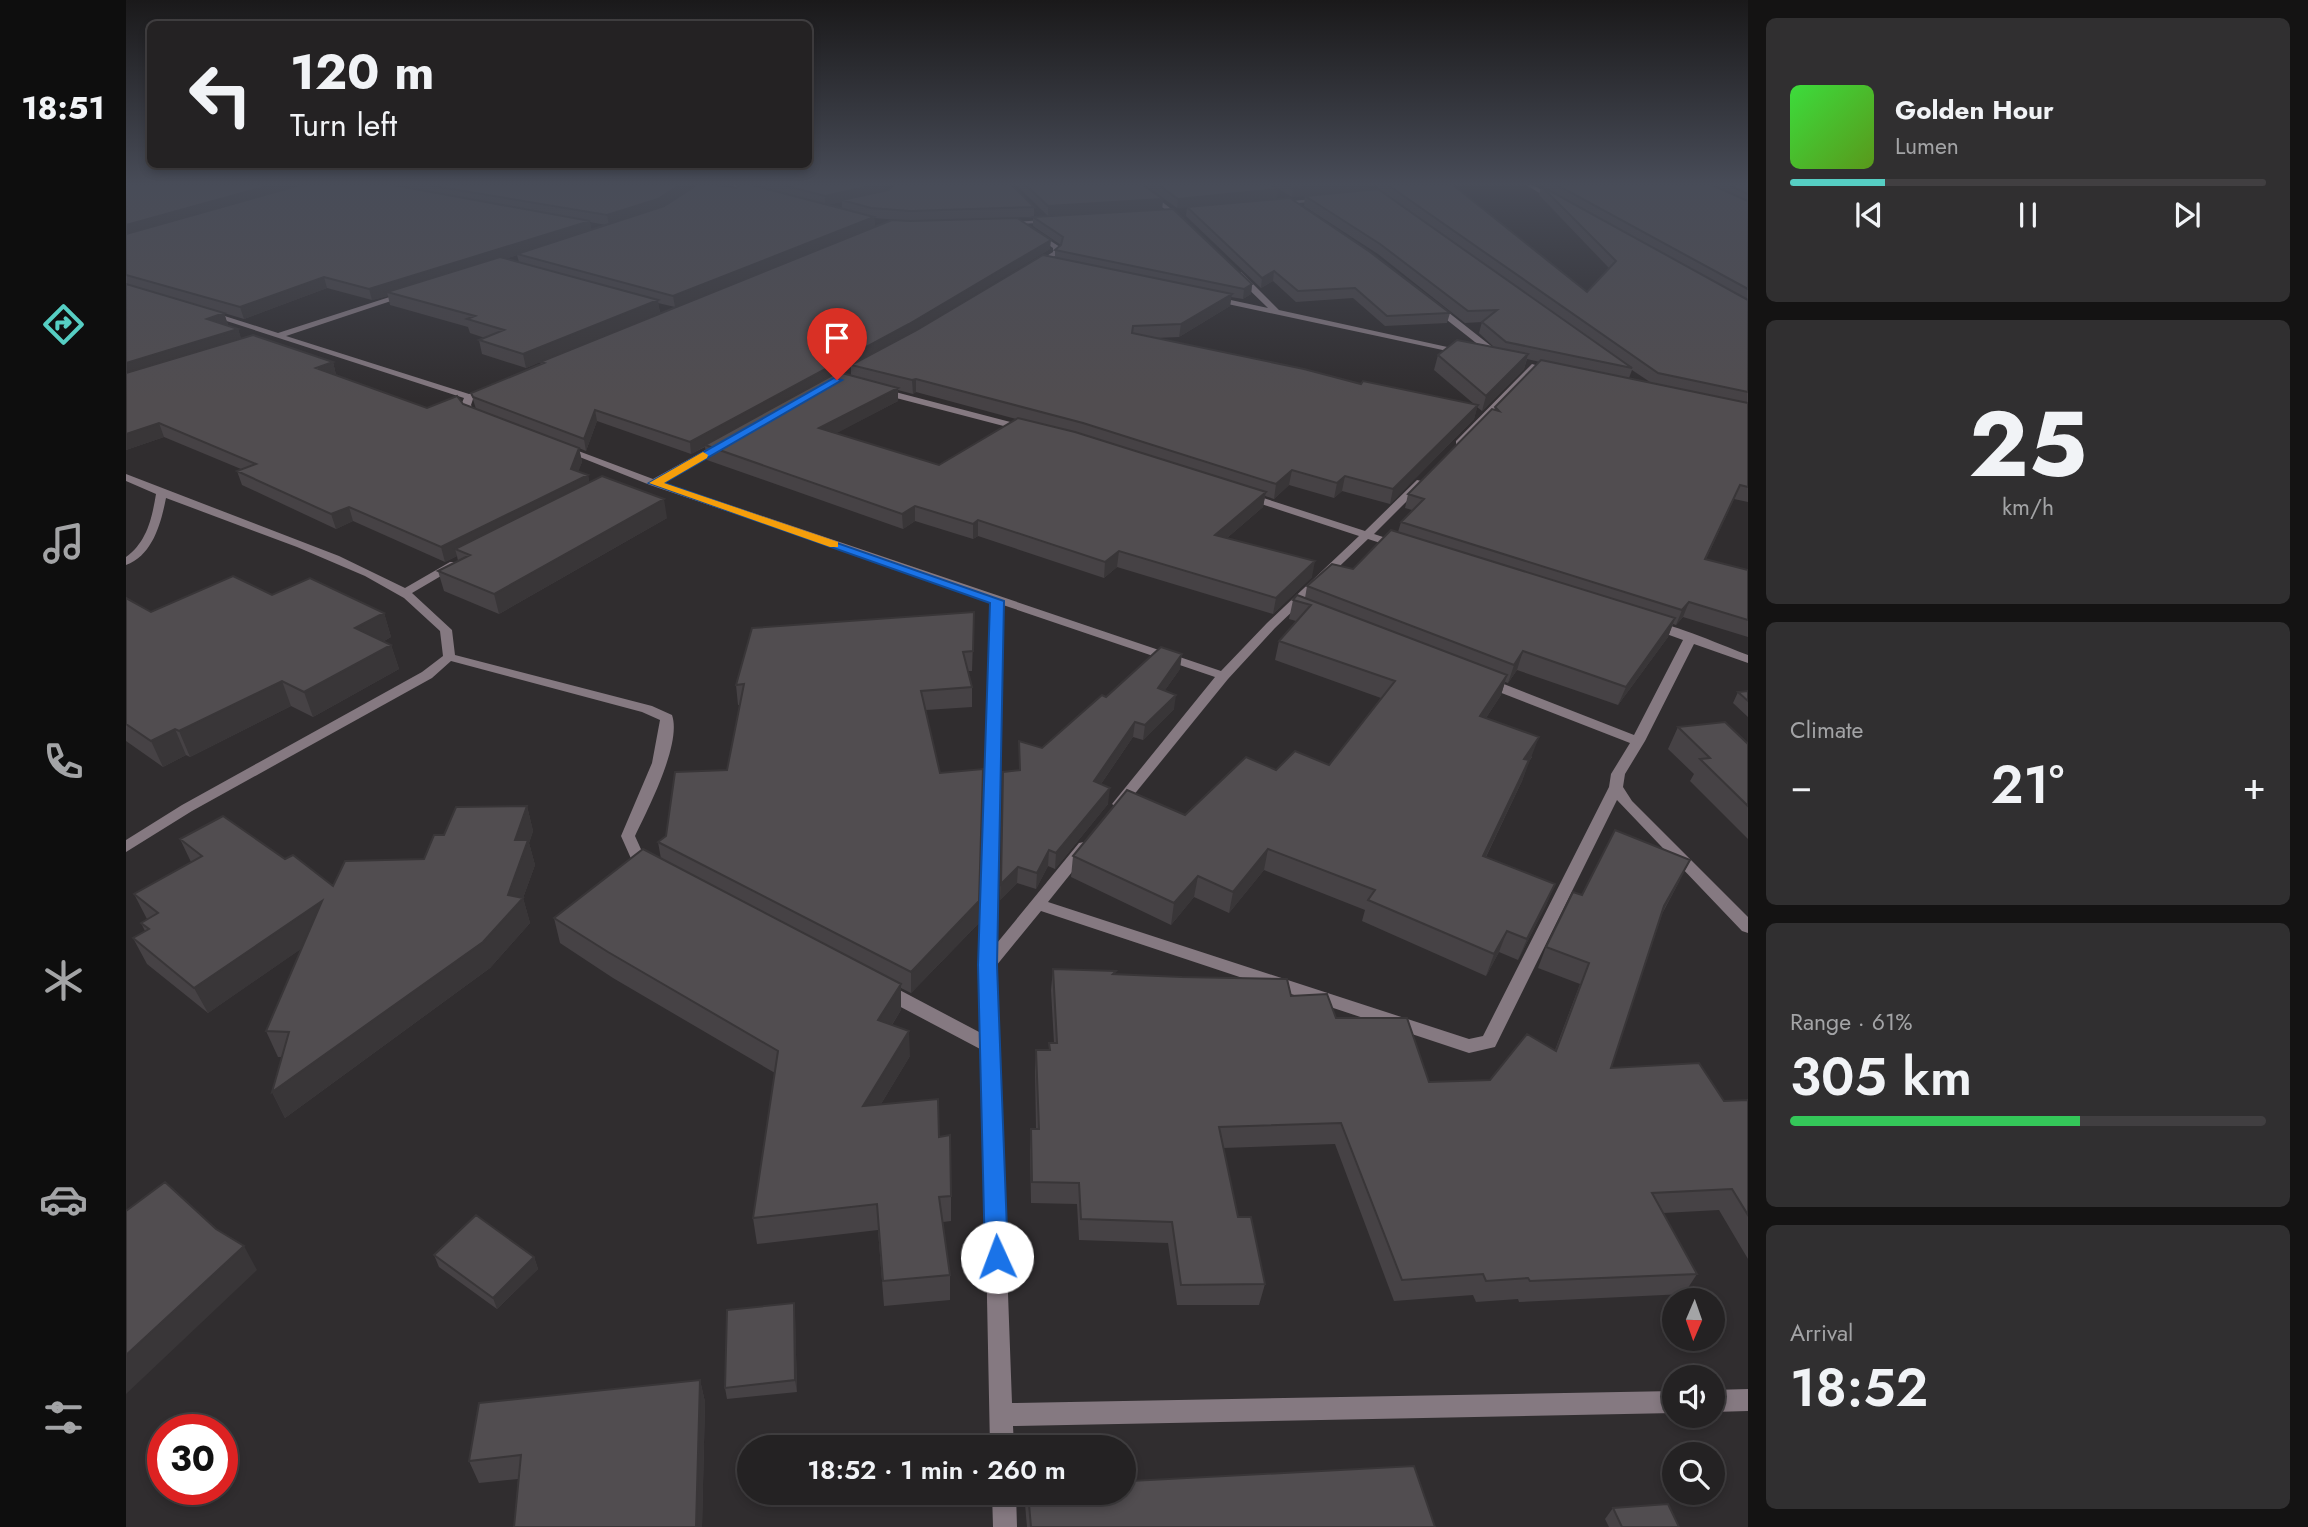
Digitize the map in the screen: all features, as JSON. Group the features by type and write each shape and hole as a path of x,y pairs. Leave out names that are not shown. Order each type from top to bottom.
{"street":[{"path":"1024,274 1051,256"},
{"path":"1042,262 1055,265"},
{"path":"1231,267 1277,312"},
{"path":"255,343 411,293"},
{"path":"1199,295 1502,359 1427,300"},
{"path":"204,312 470,397"},
{"path":"1447,456 1529,365 1548,369"},
{"path":"864,387 1038,432"},
{"path":"482,391 470,397 467,405 470,413 495,423"},
{"path":"654,483 733,438"},
{"path":"545,442 654,483 1223,676"},
{"path":"621,481 632,475"},
{"path":"1108,817 1223,676 1297,609 1427,476"},
{"path":"126,477 161,494 347,562 404,593 446,630 449,657"},
{"path":"1236,493 1407,548"},
{"path":"126,562 132,559 156,527 161,494"},
{"path":"404,593 467,557"},
{"path":"997,601 988,965 1003,1435"},
{"path":"1639,621 1748,659"},
{"path":"1038,904 1469,1046 1489,1042 1616,787 1618,774 1638,741 1691,637"},
{"path":"126,847 199,801 427,675 449,657"},
{"path":"449,657 647,709 667,718 668,735 628,836 638,859 662,872"},
{"path":"1471,676 1638,741"},
{"path":"1616,787 1626,804 1748,927"},
{"path":"988,965 1091,839"},
{"path":"869,982 990,1046"},
{"path":"1725,1401 1748,1401"},
{"path":"1002,1415 1662,1402"},
{"path":"1004,1505 1005,1527"}],"building":[{"path":"126,256 475,256 369,289 324,277 240,307 126,275"},
{"path":"525,256 774,256 673,296"},
{"path":"802,256 1024,256 909,324 690,442 595,410 584,439 473,397 471,393 544,363 540,362"},
{"path":"1041,256 1049,256 1232,294 1181,324 1133,326 1132,333 1304,369 1361,384 1363,381 1478,405 1393,489 1345,476 1337,483 1292,470 1276,484 1083,423 916,379 851,365 917,330"},
{"path":"1085,256 1223,256 1252,284 1244,289"},
{"path":"1239,256 1376,256 1450,313 1387,316 1355,288 1298,291 1274,271 1262,278"},
{"path":"1396,256 1473,256 1632,368 1506,342 1482,322 1497,310 1468,311"},
{"path":"1490,256 1542,256 1587,292 1616,261 1611,256 1669,256 1748,300 1748,392 1658,373"},
{"path":"1688,256 1748,256 1748,289"},
{"path":"500,257 658,300 523,354 479,340 504,330 467,319 475,316 387,292"},
{"path":"126,284 224,313 207,319 238,329 126,363"},
{"path":"253,335 333,362 316,368 427,408 457,396 463,404 579,448 571,469 588,475 441,547 349,507 331,514 237,471 256,464 159,423 126,434 126,373"},
{"path":"1457,340 1528,354 1486,396 1438,355"},
{"path":"1541,360 1748,403 1748,487 1740,485 1705,559 1748,570 1748,620 1689,602 1682,610 1401,522 1424,499 1408,494 1492,409 1499,411 1495,407"},
{"path":"838,372 898,388 819,428 939,465 1018,418 1075,432 1266,492 1215,535 1315,561 1276,598 1119,551 1105,562 978,520 973,524 915,506 902,514 705,445"},
{"path":"602,476 664,499 494,594 438,571 470,555 455,549"},
{"path":"1391,530 1675,618 1626,687 1523,651 1514,665 1307,586 1332,564 1353,569"},
{"path":"233,576 272,595 310,578 384,613 355,628 391,645 304,692 282,681 179,731 175,729 151,741 126,724 126,598 151,612"},
{"path":"1297,595 1507,675 1480,716 1539,737 1524,759 1529,760 1483,856 1555,884 1527,939 1507,931 1494,954 1368,900 1375,890 1268,849 1233,892 1198,876 1174,903 1073,856 1127,790 1185,815 1246,757 1276,770 1295,751 1329,765 1395,681 1279,641 1311,605 1293,600"},
{"path":"974,612 973,651 963,652 972,687 921,691 940,773 983,769 979,901 911,972 658,842 666,836 675,772 727,770 744,684 736,685 752,628"},
{"path":"1161,647 1182,654 1158,688 1176,695 1145,725 1135,722 1094,781 1110,788 1056,853 1049,850 1037,873 1018,867 1001,884 1003,772 1020,770 1019,741 1042,748 1102,695 1106,697"},
{"path":"1748,691 1748,701 1738,692"},
{"path":"1725,722 1748,744 1748,806 1700,759 1710,758 1678,727"},
{"path":"527,806 515,840 528,840 508,895 523,898 483,942 272,1092 289,1032 266,1031 322,901 194,988 133,938 149,929 141,923 158,913 134,894 202,856 180,839 223,816 285,859 293,855 333,886 345,861 424,859 434,835 444,835 456,807"},
{"path":"1615,830 1690,860 1664,906 1611,1068 1699,1063 1724,1101 1748,1100 1748,1215 1732,1189 1652,1193 1697,1274 1486,1281 1483,1274 1402,1280 1341,1123 1219,1127 1238,1217 1251,1217 1265,1284 1181,1285 1172,1222 1081,1219 1079,1183 1032,1182 1031,1129 1039,1129 1036,1050 1050,1050 1049,1043 1057,1043 1053,969 1182,977 1287,979 1291,996 1327,994 1336,1018 1407,1018 1429,1082 1490,1080 1527,1034 1556,1051 1589,963 1546,947 1573,892 1582,895"},
{"path":"643,849 901,984 878,1020 909,1031 863,1106 938,1099 939,1137 950,1135 951,1196 939,1197 950,1275 883,1281 877,1204 753,1218 778,1051 554,918"},
{"path":"165,1182 216,1229 244,1246 126,1355 126,1211"},
{"path":"476,1215 534,1257 493,1298 434,1255"},
{"path":"794,1303 795,1380 725,1388 727,1310"},
{"path":"700,1380 696,1527 514,1527 521,1455 469,1461 479,1403"},
{"path":"1414,1466 1435,1527 1031,1527 1029,1505 1136,1505 1136,1481"},
{"path":"1668,1505 1679,1527 1622,1527 1613,1508"}],"slow traffic":[{"path":"703,455 654,483 834,545"}],"route":[{"path":"837,380 654,483 997,601 988,965 997,1257"}]}
